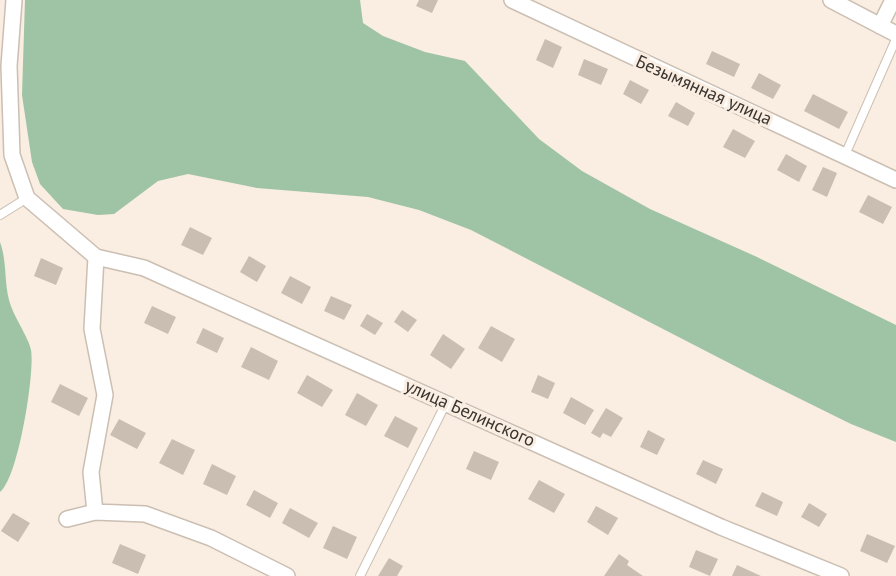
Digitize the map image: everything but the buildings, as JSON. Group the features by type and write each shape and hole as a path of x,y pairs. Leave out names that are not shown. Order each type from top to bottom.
{"street":[{"path":"14,0 9,66 12,155 27,198 96,257 92,328 105,395 91,472 95,512"},
{"name":"Безымянная улица","path":"512,0 896,180"},
{"path":"831,0 896,37"},
{"path":"880,26 893,0"},
{"name":"улица Белинского","path":"96,257 144,268 721,527 842,576"},
{"path":"67,519 95,512 145,514 211,538 287,576"}],"lane":[{"path":"845,155 896,37"},
{"path":"0,215 27,198"},
{"path":"360,576 446,402"}],"green space":[{"path":"25,0 360,0 363,23 383,36 425,52 465,61 539,139 582,171 650,209 757,257 896,325 896,442 851,424 764,381 471,230 419,210 368,197 257,188 188,174 158,181 114,214 98,215 63,209 40,184 32,162 22,95"},
{"path":"0,242 4,256 9,300 30,345 32,362 28,402 19,447 7,483 0,492"}]}
